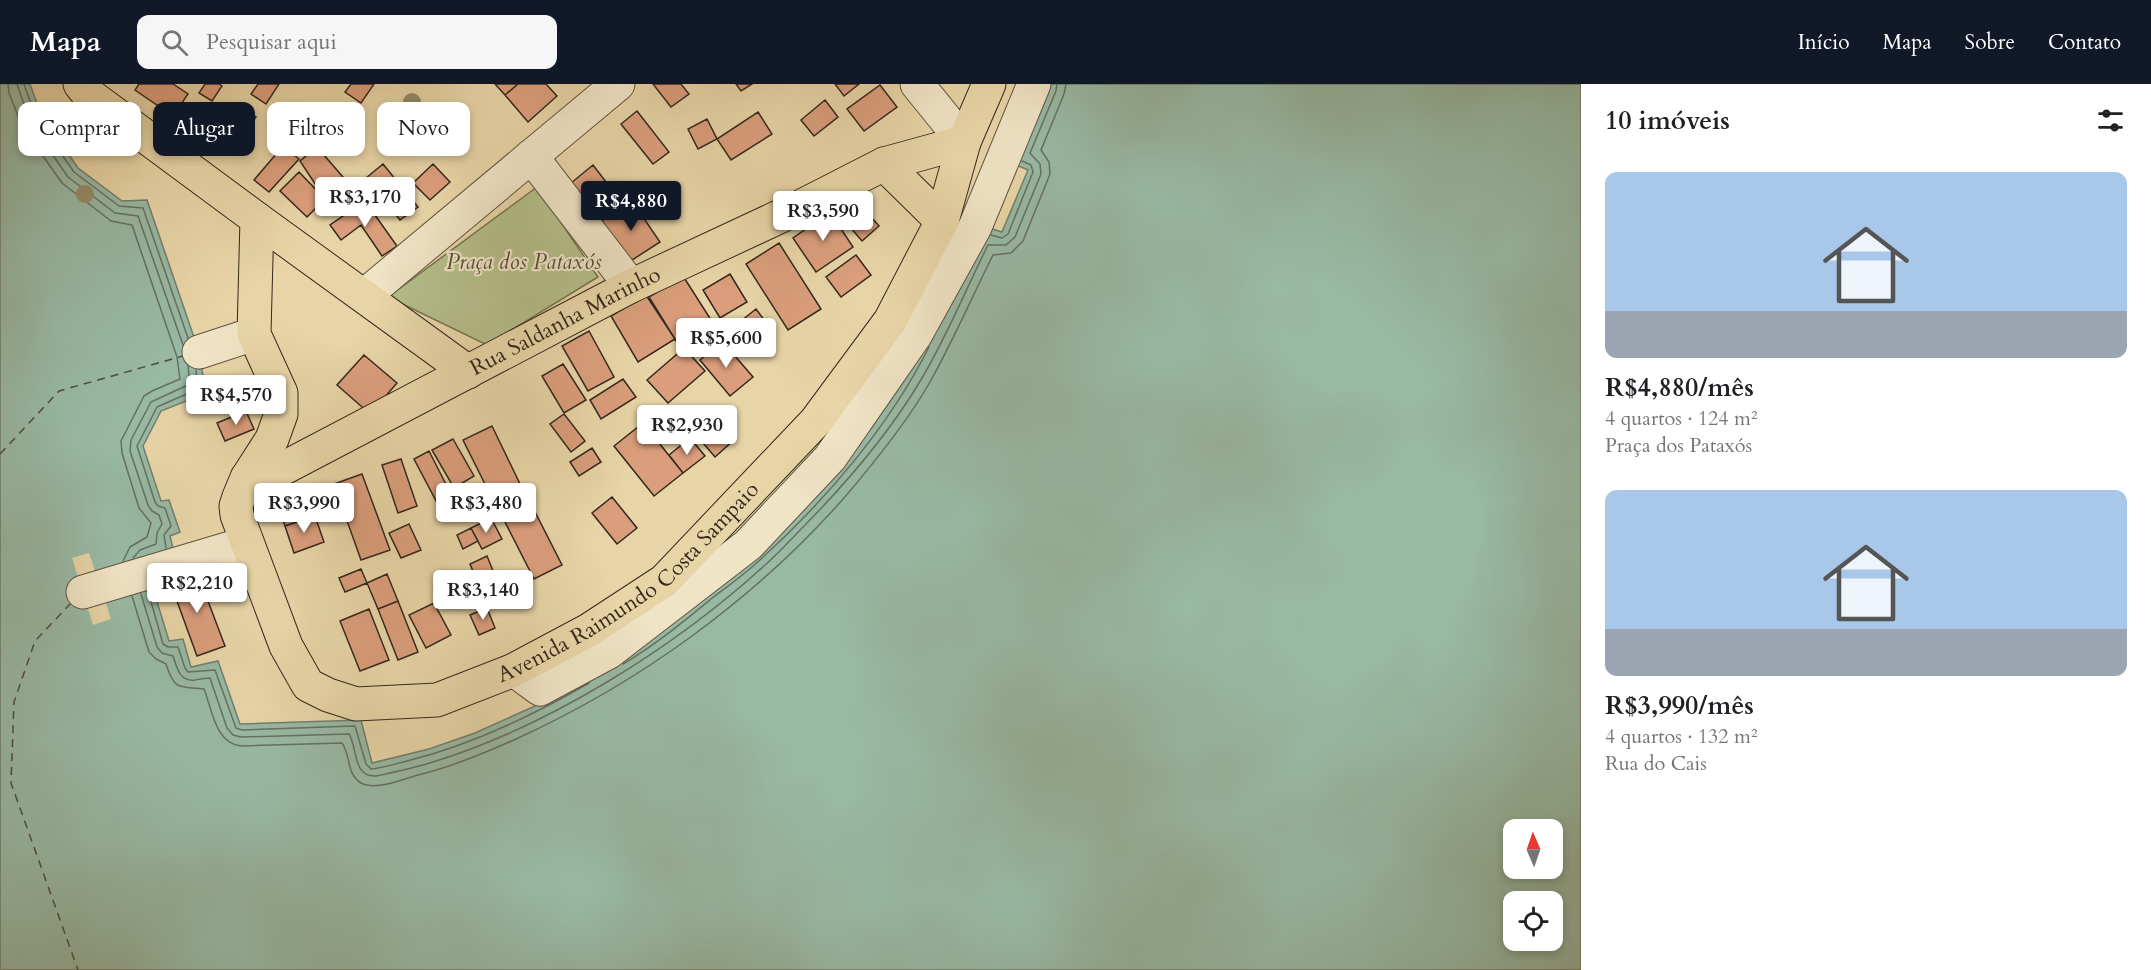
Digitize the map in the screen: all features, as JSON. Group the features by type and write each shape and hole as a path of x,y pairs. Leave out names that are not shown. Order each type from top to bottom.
{"main road":[{"path":"80,84 88,94 468,372"},
{"name":"Avenida Raimundo Costa Sampaio","path":"247,543 286,646 308,685 328,695 356,704 437,700 514,670 590,630 664,581 816,421 890,321 942,221 964,142 989,84"},
{"name":"Rua Saldanha Marinho","path":"247,478 263,478 631,286 798,208 884,164 964,142"},
{"path":"884,164 942,221"},
{"path":"247,543 236,506 247,478 272,439 281,414 281,393 254,334 257,219"}],"street":[{"path":"364,296 618,84"},
{"path":"917,84 964,142"},
{"path":"514,670 540,689 609,652 748,545 830,458 916,334 975,227 1034,84"},
{"path":"531,156 631,286"},
{"path":"199,352 254,334"},
{"path":"82,592 247,543"}],"green space":[{"name":"Praça dos Pataxós","path":"537,187 598,277 487,345 388,297"}],"water":[{"path":"0,84 30,84 36,102 18,102 18,156 70,156 78,168 122,201 147,200 199,352 206,393 161,411 143,446 161,501 169,500 180,532 170,536 174,553 145,562 169,641 183,639 191,667 218,661 240,724 361,720 372,763 429,749 475,733 546,701 826,484 872,427 910,372 983,226 1002,232 1028,170 1011,163 1044,84 1581,84 1581,970 0,970"}],"pier":[{"path":"89,553 111,619 93,625 72,558"}],"building":[{"path":"139,84 173,84 188,94 183,102 153,102 135,90"},
{"path":"205,84 222,86 212,101 199,93"},
{"path":"258,84 279,84 266,104 251,94"},
{"path":"351,84 374,84 362,102 345,92"},
{"path":"495,84 518,84 505,95"},
{"path":"518,84 546,84 557,96 528,122 505,95"},
{"path":"653,84 681,84 689,94 671,107"},
{"path":"736,84 752,84 741,91"},
{"path":"835,84 859,84 844,96"},
{"path":"880,85 897,107 864,131 847,109"},
{"path":"825,100 838,117 814,136 801,120"},
{"path":"637,111 669,152 653,164 621,124"},
{"path":"758,112 772,134 731,160 717,139"},
{"path":"707,119 717,139 698,149 688,129"},
{"path":"274,156 295,156 299,159 269,192 254,180"},
{"path":"306,156 325,156 349,184 333,198 325,199 300,161"},
{"path":"383,164 418,207 400,220 366,178"},
{"path":"433,164 450,182 430,200 413,183"},
{"path":"593,165 606,182 584,200 571,183"},
{"path":"299,172 325,199 307,217 280,191"},
{"path":"365,201 397,246 382,256 361,225 341,240 330,225"},
{"path":"632,201 660,242 629,262 602,221"},
{"path":"862,207 879,226 862,241 845,221"},
{"path":"830,212 853,247 816,272 793,238"},
{"path":"779,243 821,309 788,330 746,264"},
{"path":"856,255 871,275 841,297 826,277"},
{"path":"730,274 747,302 720,318 703,290"},
{"path":"683,276 713,323 678,344 649,297"},
{"path":"646,295 675,339 638,362 611,316"},
{"path":"756,309 774,333 745,355 727,332"},
{"path":"589,331 614,377 588,391 562,346"},
{"path":"722,341 753,377 730,396 700,360"},
{"path":"684,348 705,371 668,403 647,380"},
{"path":"364,355 397,383 370,414 337,385"},
{"path":"563,364 586,400 564,413 542,376"},
{"path":"623,379 636,397 601,419 590,400"},
{"path":"705,407 734,440 715,457 686,423"},
{"path":"246,411 254,429 225,441 217,423"},
{"path":"564,414 585,441 571,452 550,424"},
{"path":"643,423 683,473 654,496 614,446"},
{"path":"492,426 520,484 492,498 463,440"},
{"path":"690,438 705,456 683,473 669,455"},
{"path":"453,439 474,476 454,488 432,450"},
{"path":"592,448 601,462 579,476 570,462"},
{"path":"429,451 458,508 444,516 414,459"},
{"path":"401,459 417,506 398,513 382,465"},
{"path":"362,474 390,550 361,560 334,484"},
{"path":"304,484 315,516 285,526 274,495"},
{"path":"520,484 529,502 500,515 492,498"},
{"path":"612,497 637,528 617,544 592,513"},
{"path":"533,508 562,565 534,579 505,522"},
{"path":"315,516 324,542 294,553 285,526"},
{"path":"491,518 502,539 482,549 471,528"},
{"path":"409,524 421,550 401,558 389,533"},
{"path":"471,528 478,541 463,549 457,535"},
{"path":"487,556 502,593 485,600 470,564"},
{"path":"361,569 367,583 345,592 339,578"},
{"path":"197,572 225,646 197,656 170,582"},
{"path":"387,574 398,601 378,609 367,583"},
{"path":"398,601 418,652 398,660 378,609"},
{"path":"434,603 451,635 426,648 409,615"},
{"path":"487,608 495,628 479,635 470,615"},
{"path":"369,609 389,660 360,671 340,621"}],"ferry route":[{"path":"0,454 59,391 183,356"},
{"path":"71,603 35,641 14,702 11,783 78,970"}]}
